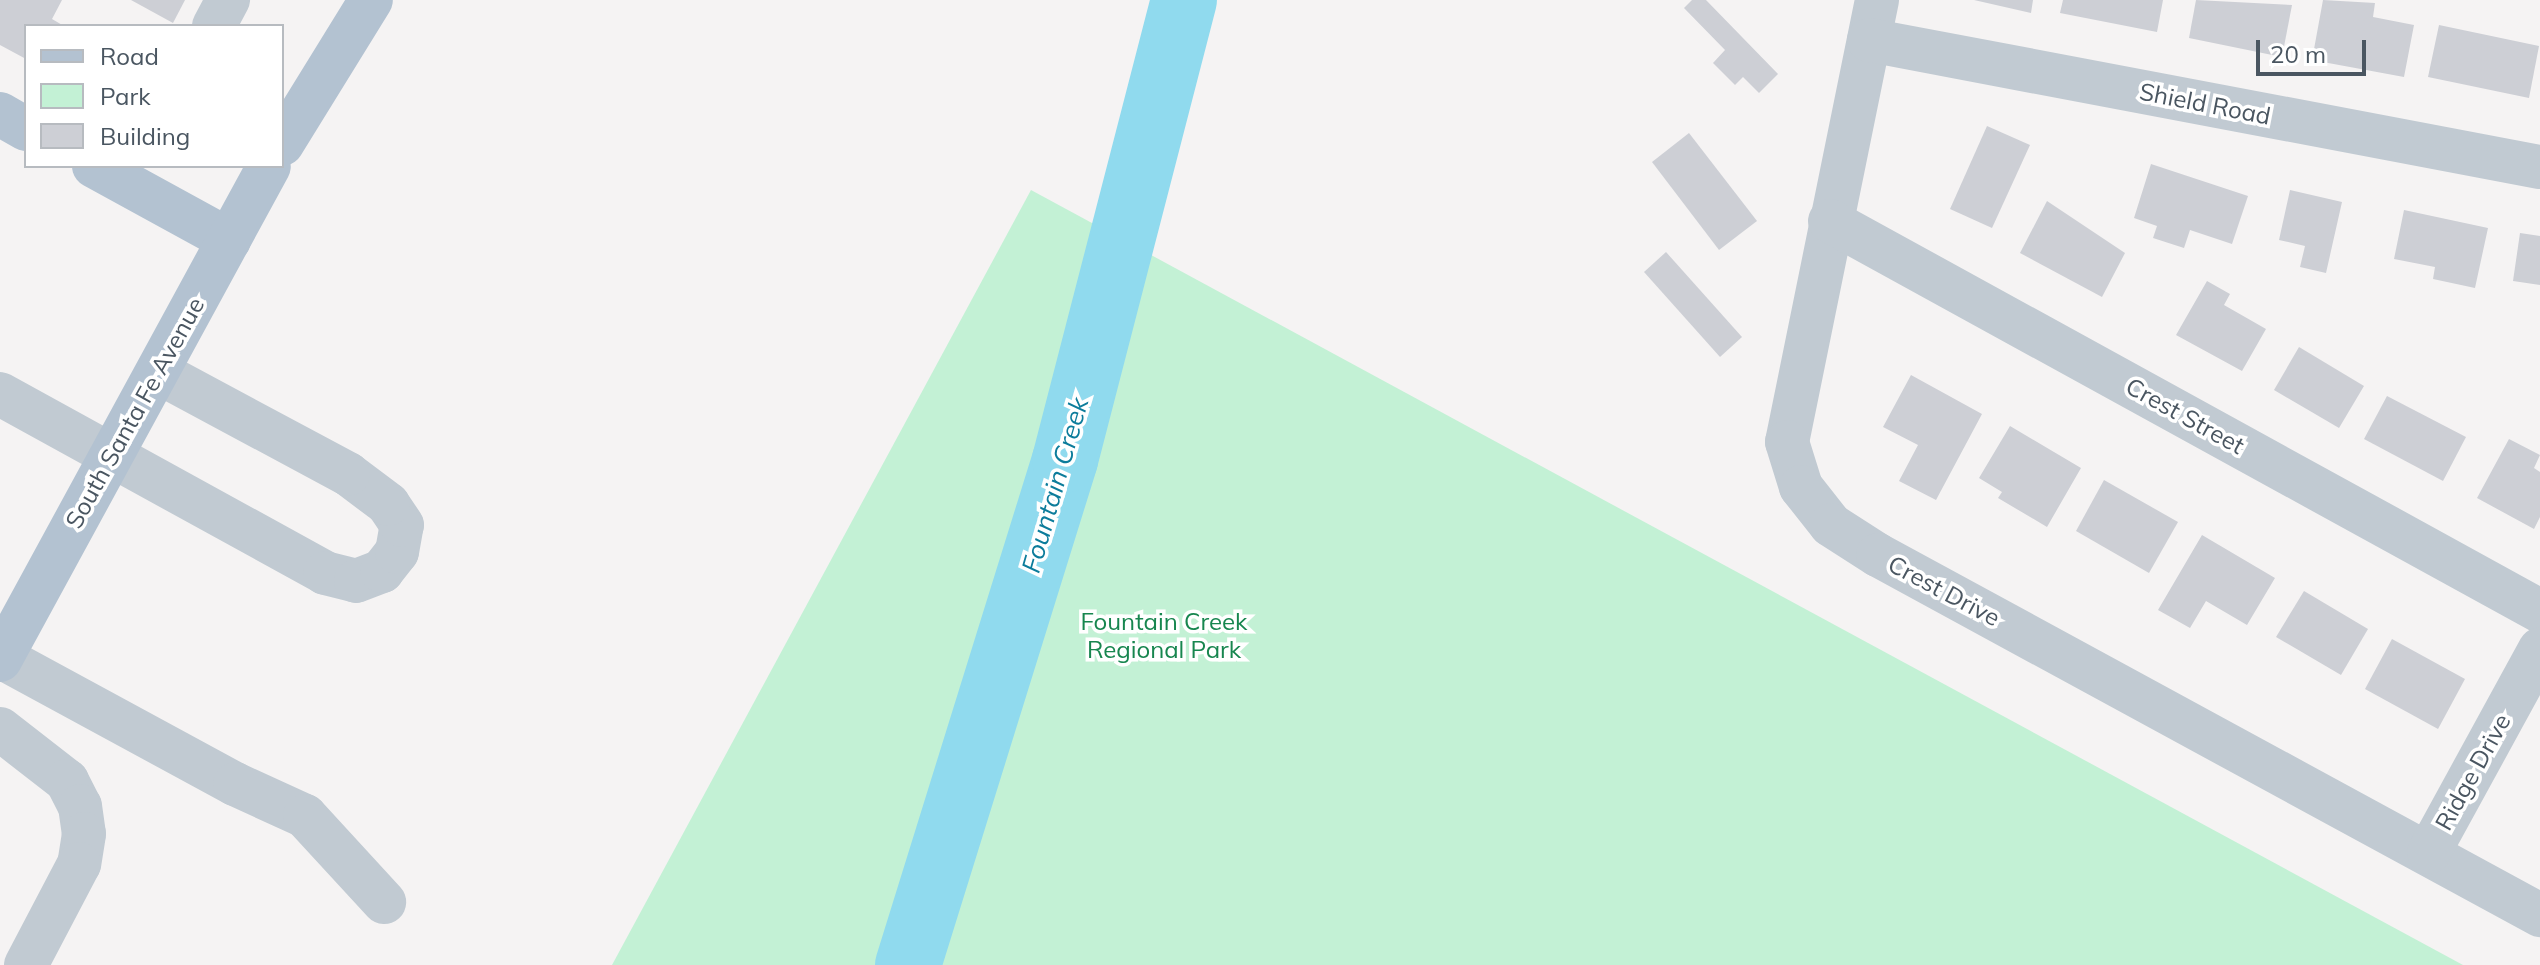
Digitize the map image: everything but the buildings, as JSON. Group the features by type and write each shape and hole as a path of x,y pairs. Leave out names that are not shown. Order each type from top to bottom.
{"main road":[{"path":"284,141 371,0"},
{"path":"0,114 24,128"},
{"path":"98,168 229,240"},
{"name":"South Santa Fe Avenue","path":"1,659 268,168"}],"street":[{"path":"215,24 228,0"},
{"name":"Shield Road","path":"1873,20 2540,167"},
{"name":"Crest Drive","path":"1873,20 1787,442 1801,487 1831,525 2540,915"},
{"name":"Crest Street","path":"1830,221 2540,611"},
{"path":"0,394 325,573 356,581 382,571 397,552 402,525 378,496 348,474 158,372"},
{"name":"Ridge Drive","path":"2429,852 2540,649"},
{"path":"1,659 235,784 305,816 384,902"},
{"path":"0,729 67,781 80,806 84,834 79,864 26,965"}],"green space":[{"name":"Fountain Creek Regional Park","path":"1031,190 2136,788 2463,965 612,965"}],"waterway":[{"name":"Fountain Creek","path":"908,965 1065,460 1184,0"}]}
